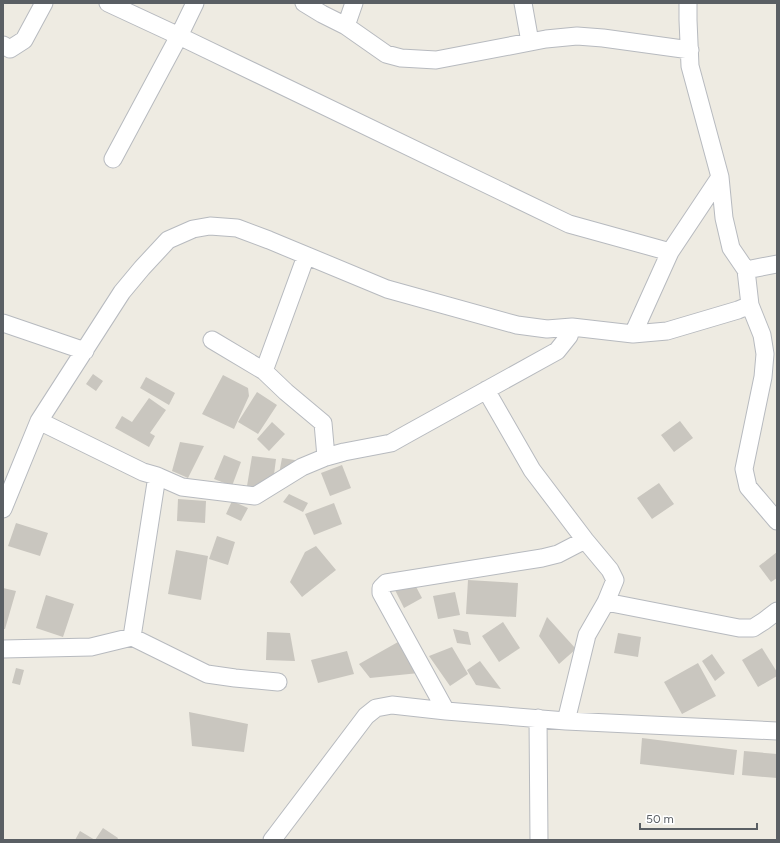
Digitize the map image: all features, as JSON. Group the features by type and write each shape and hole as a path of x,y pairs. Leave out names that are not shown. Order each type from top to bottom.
{"street":[{"path":"3,45 10,49 24,40 44,3"},
{"path":"108,3 180,36 569,224 670,252"},
{"path":"113,159 180,36 195,3"},
{"path":"304,3 346,26 386,54 401,58 436,60 546,39 577,36 603,38 690,50"},
{"path":"346,26 354,3"},
{"path":"523,3 530,42"},
{"path":"688,3 690,66 697,87 720,177 724,218 731,248 746,270 750,305 771,354 763,377 744,469 748,487 777,521"},
{"path":"633,334 670,252 720,177"},
{"path":"3,509 39,421 122,292 168,240 193,229 210,226 237,228 387,289 517,325 547,329 572,327 633,334 667,331 750,305"},
{"path":"264,371 306,256"},
{"path":"746,270 777,264"},
{"path":"3,323 85,351"},
{"path":"39,421 143,472 157,476 182,487 255,496 302,467 326,457 391,443 557,351 569,336 572,327"},
{"path":"212,340 264,371 323,424 326,457"},
{"path":"486,390 532,470 585,540 610,570 615,580 606,602 587,635 566,721"},
{"path":"132,637 157,476"},
{"path":"446,711 381,593 381,588 386,583 542,558 558,554 585,540"},
{"path":"606,602 739,628 752,628 764,621 777,610"},
{"path":"3,649 91,647 132,637 207,674 278,682"},
{"path":"272,840 366,716 376,708 392,705 566,721 777,731"},
{"path":"538,718 539,840"}],"building":[{"path":"93,374 103,381 96,391 86,384"},
{"path":"223,375 248,388 249,396 234,429 202,414"},
{"path":"146,377 175,393 169,405 140,388"},
{"path":"257,392 277,405 258,434 238,422"},
{"path":"149,398 166,410 150,433 155,436 149,447 115,428 122,416 132,422"},
{"path":"680,421 693,438 674,452 661,435"},
{"path":"272,422 285,434 269,451 257,439"},
{"path":"180,442 204,446 188,478 172,471"},
{"path":"224,455 241,462 232,486 214,479"},
{"path":"252,456 276,459 272,490 247,486"},
{"path":"282,458 307,462 279,474"},
{"path":"342,465 351,488 330,496 321,473"},
{"path":"659,483 674,504 652,519 637,498"},
{"path":"289,494 308,503 303,512 283,502"},
{"path":"178,499 206,501 205,523 177,521"},
{"path":"232,501 248,508 241,521 226,514"},
{"path":"334,503 342,524 314,535 305,514"},
{"path":"16,523 48,533 40,556 8,546"},
{"path":"217,536 235,542 228,565 209,559"},
{"path":"316,546 336,570 302,597 290,582 305,552"},
{"path":"176,550 208,556 201,600 168,594"},
{"path":"777,552 777,578 771,582 759,566"},
{"path":"468,580 518,583 516,617 466,614"},
{"path":"413,581 422,598 404,608 395,590"},
{"path":"3,588 16,591 5,629 3,629"},
{"path":"455,592 460,615 438,619 433,596"},
{"path":"46,595 74,604 63,637 36,628"},
{"path":"547,617 576,649 559,664 539,636"},
{"path":"503,622 520,648 499,662 482,636"},
{"path":"453,629 468,632 471,645 457,643"},
{"path":"267,632 290,633 295,661 266,660"},
{"path":"618,633 641,637 638,657 614,653"},
{"path":"398,642 419,673 370,678 359,664"},
{"path":"452,647 468,674 450,686 429,656"},
{"path":"762,648 777,672 777,676 758,687 742,660"},
{"path":"347,651 354,674 318,683 311,660"},
{"path":"712,654 725,673 715,681 702,661"},
{"path":"480,661 501,689 476,685 467,670"},
{"path":"698,663 716,696 682,714 664,682"},
{"path":"16,668 24,670 20,685 12,683"},
{"path":"189,712 248,724 244,752 192,746"},
{"path":"642,738 737,750 734,775 640,764"},
{"path":"744,751 777,754 777,778 742,775"},
{"path":"103,828 118,838 117,840 95,840"},
{"path":"80,831 95,840 75,840"}]}
